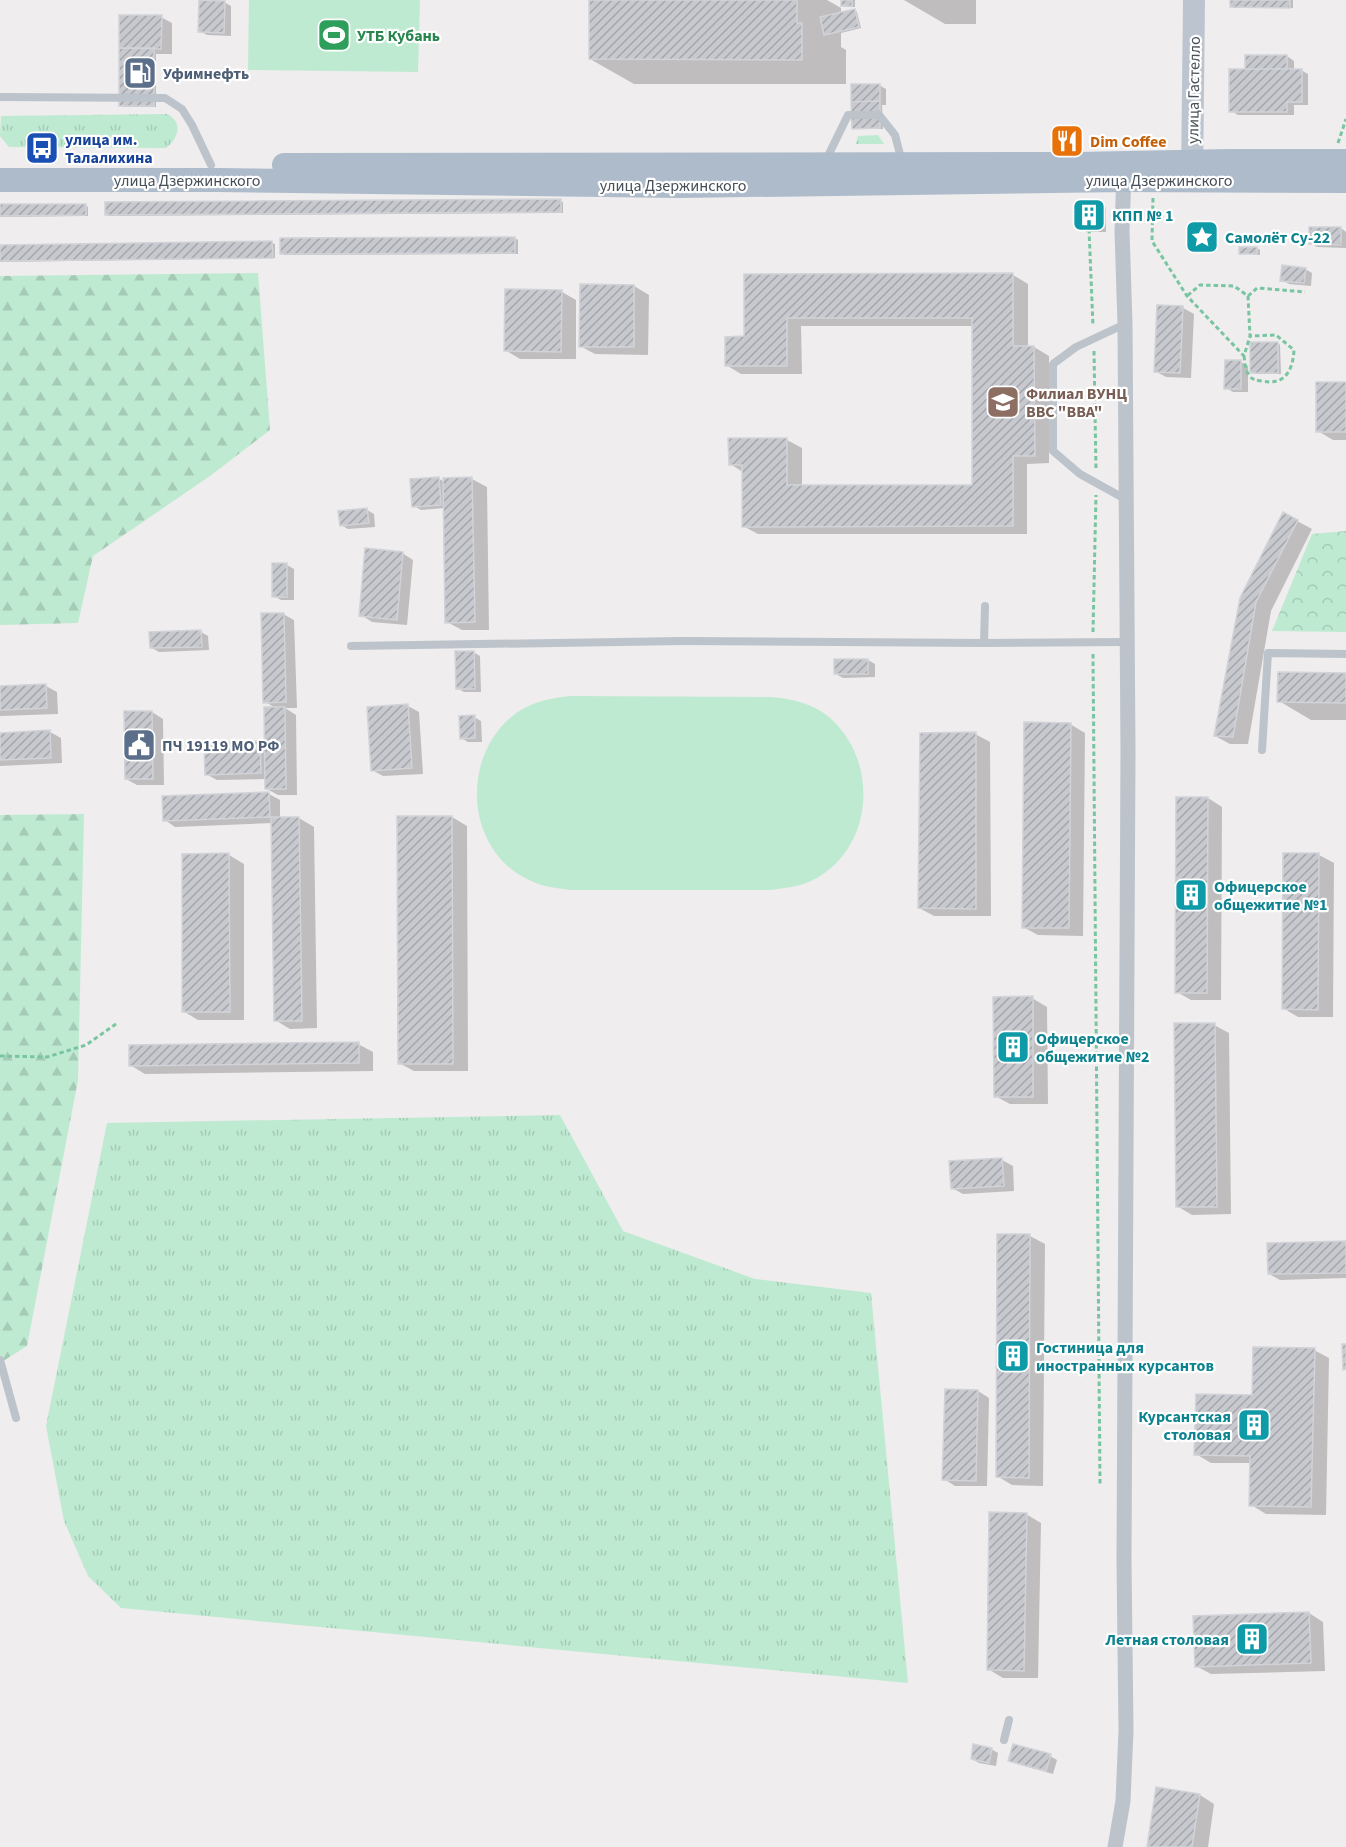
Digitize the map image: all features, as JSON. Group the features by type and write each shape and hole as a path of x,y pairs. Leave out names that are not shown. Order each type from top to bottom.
{"main road":[{"name":"улица Дзержинского","path":"1193,171 1341,154"},
{"name":"улица Дзержинского","path":"0,164 211,165 679,175 824,164 903,164 1124,171"},
{"name":"улица Дзержинского","path":"0,180 1193,171 1346,180"}],"street":[{"name":"улица Гастелло","path":"1193,171 1194,0"},
{"path":"1115,1847 1123,1801 1126,1731 1124,1560 1128,763 1127,500 1122,231 1124,171"}],"lane":[{"path":"0,97 165,98 182,109 211,165"},
{"path":"824,164 848,115 879,115 895,135 903,164"},
{"path":"1125,324 1076,347 1053,364 1053,451 1080,474 1127,500"},
{"path":"984,643 985,606"},
{"path":"351,646 683,641 1126,642"},
{"path":"1263,750 1268,653 1346,654"},
{"path":"0,1360 16,1418"},
{"path":"1004,1740 1009,1720"}],"path":[{"path":"1341,154 1346,119"},
{"path":"1154,193 1152,241 1187,296 1244,356"},
{"path":"1089,229 1094,339 1096,484 1093,642 1100,1485"},
{"path":"1187,296 1200,285 1234,286 1248,296"},
{"path":"1248,296 1257,288 1305,292"},
{"path":"1248,296 1250,336 1244,356 1247,374 1253,380 1269,383 1283,379 1293,367 1294,350 1276,335 1250,336"},
{"path":"0,1056 47,1057 86,1045 116,1024"}],"green space":[{"name":"УТБ Кубань","path":"249,0 420,0 418,72 248,70"},
{"path":"167,114 176,121 177,131 174,140 166,148 9,147 0,136 1,116"},
{"path":"878,135 884,144 856,144 858,136"},
{"path":"258,273 270,430 210,476 93,556 78,623 0,625 0,276"},
{"path":"1346,531 1346,632 1272,631 1312,534"},
{"path":"570,696 771,697 794,701 817,709 830,718 846,736 857,758 863,781 863,805 858,828 848,849 832,867 811,881 771,890 570,890 544,886 529,880 508,867 493,849 483,828 478,805 478,781 483,758 494,736 510,718 538,702"},
{"path":"84,814 78,1080 27,1346 0,1363 0,815"},
{"path":"560,1115 623,1231 755,1279 871,1293 908,1683 121,1608 88,1576 64,1521 46,1426 107,1123"}],"building":[{"path":"199,0 225,1 224,33 198,32"},
{"path":"589,0 797,0 797,23 802,23 802,60 589,59"},
{"path":"841,0 852,0 852,6 841,6"},
{"path":"1230,0 1290,0 1290,8 1230,7"},
{"path":"855,9 859,27 824,35 820,17"},
{"path":"119,15 162,15 161,49 119,48"},
{"path":"119,48 154,48 154,106 119,106"},
{"path":"1245,55 1287,55 1287,69 1245,69"},
{"path":"1229,69 1302,69 1302,102 1287,102 1287,112 1229,112"},
{"path":"851,84 880,84 880,101 851,102"},
{"path":"880,101 880,128 852,129 851,102"},
{"path":"561,199 561,212 105,215 105,202"},
{"name":"КПП № 1","path":"1078,202 1099,202 1100,229 1079,229"},
{"path":"0,204 86,204 86,215 0,216"},
{"path":"1309,227 1341,227 1341,245 1309,244"},
{"path":"515,237 515,253 280,254 280,238"},
{"path":"272,241 273,258 0,261 0,245"},
{"path":"1239,247 1257,247 1257,254 1239,254"},
{"path":"1282,265 1306,268 1304,283 1280,281"},
{"name":"Филиал ВУНЦ ВВС \"ВВА\"","path":"1013,273 1013,346 1034,346 1035,456 1013,456 1013,526 742,527 742,465 729,465 728,438 787,438 787,485 972,485 972,318 787,318 787,366 725,366 725,337 744,336 744,274"},
{"path":"580,284 634,285 634,347 579,347"},
{"path":"505,289 562,290 561,352 504,351"},
{"path":"1157,305 1183,306 1180,373 1154,372"},
{"path":"1250,342 1278,342 1278,373 1250,373"},
{"path":"1225,360 1241,360 1241,389 1224,389"},
{"path":"1316,382 1346,382 1346,432 1316,432"},
{"path":"439,477 441,505 412,507 410,479"},
{"path":"472,477 475,622 445,623 443,478"},
{"path":"367,508 369,523 340,526 338,511"},
{"path":"1283,512 1298,520 1256,602 1233,737 1214,736 1240,598"},
{"path":"365,548 403,552 397,620 359,616"},
{"path":"272,563 287,563 287,597 272,597"},
{"path":"261,613 284,613 286,702 263,703"},
{"path":"201,630 202,647 150,648 149,632"},
{"path":"455,651 474,651 475,689 456,689"},
{"path":"834,659 868,659 868,674 834,674"},
{"path":"1278,672 1346,673 1346,703 1277,702"},
{"path":"46,684 47,708 0,710 0,686"},
{"path":"408,704 412,768 371,771 367,707"},
{"path":"264,707 285,707 286,789 265,789"},
{"name":"ПЧ 19119 МО РФ","path":"124,711 152,711 153,779 125,779"},
{"path":"475,715 475,738 460,739 459,716"},
{"path":"1024,722 1071,723 1069,928 1022,928"},
{"path":"50,730 51,758 0,760 0,733"},
{"path":"976,732 976,909 918,908 920,733"},
{"path":"260,741 261,773 205,775 204,743"},
{"path":"269,792 270,817 163,821 162,796"},
{"name":"Офицерское общежитие №1","path":"1176,797 1208,797 1207,993 1175,993"},
{"path":"397,816 452,816 453,1064 398,1064"},
{"path":"271,817 299,817 302,1021 274,1021"},
{"path":"229,853 230,1012 182,1012 182,854"},
{"path":"1283,853 1319,853 1318,1010 1282,1009"},
{"name":"Офицерское общежитие №2","path":"1033,996 1033,1097 994,1097 993,997"},
{"path":"1174,1023 1215,1023 1217,1207 1176,1207"},
{"path":"359,1042 359,1063 129,1066 129,1045"},
{"path":"1002,1158 1004,1186 951,1189 949,1161"},
{"name":"Гостиница для иностранных курсантов","path":"997,1234 1030,1234 1029,1478 996,1477"},
{"path":"1346,1241 1346,1273 1268,1274 1267,1243"},
{"path":"1342,1344 1346,1344 1346,1369 1343,1370"},
{"name":"Курсантская столовая","path":"1253,1347 1315,1348 1311,1507 1249,1506 1250,1456 1194,1455 1196,1394 1252,1395"},
{"path":"945,1389 978,1390 976,1481 942,1480"},
{"path":"989,1512 1027,1513 1024,1671 987,1670"},
{"name":"Летная столовая","path":"1309,1612 1311,1663 1195,1667 1193,1616"},
{"path":"973,1744 992,1748 989,1763 971,1759"},
{"path":"1013,1744 1051,1754 1046,1771 1008,1761"},
{"path":"1156,1787 1200,1794 1192,1847 1147,1847"}],"place":[{"name":"УТБ Кубань","path":"334,35"},
{"name":"Уфимнефть","path":"140,73"},
{"name":"Dim Coffee","path":"1067,141"},
{"name":"улица им. Талалихина","path":"42,148"},
{"name":"КПП № 1","path":"1089,215"},
{"name":"Самолёт Су-22","path":"1202,237"},
{"name":"Филиал ВУНЦ ВВС \"ВВА\"","path":"1003,402"},
{"name":"ПЧ 19119 МО РФ","path":"139,745"},
{"name":"Офицерское общежитие №1","path":"1191,895"},
{"name":"Офицерское общежитие №2","path":"1013,1047"},
{"name":"Гостиница для иностранных курсантов","path":"1013,1356"},
{"name":"Курсантская столовая","path":"1254,1425"},
{"name":"Летная столовая","path":"1252,1639"}]}
